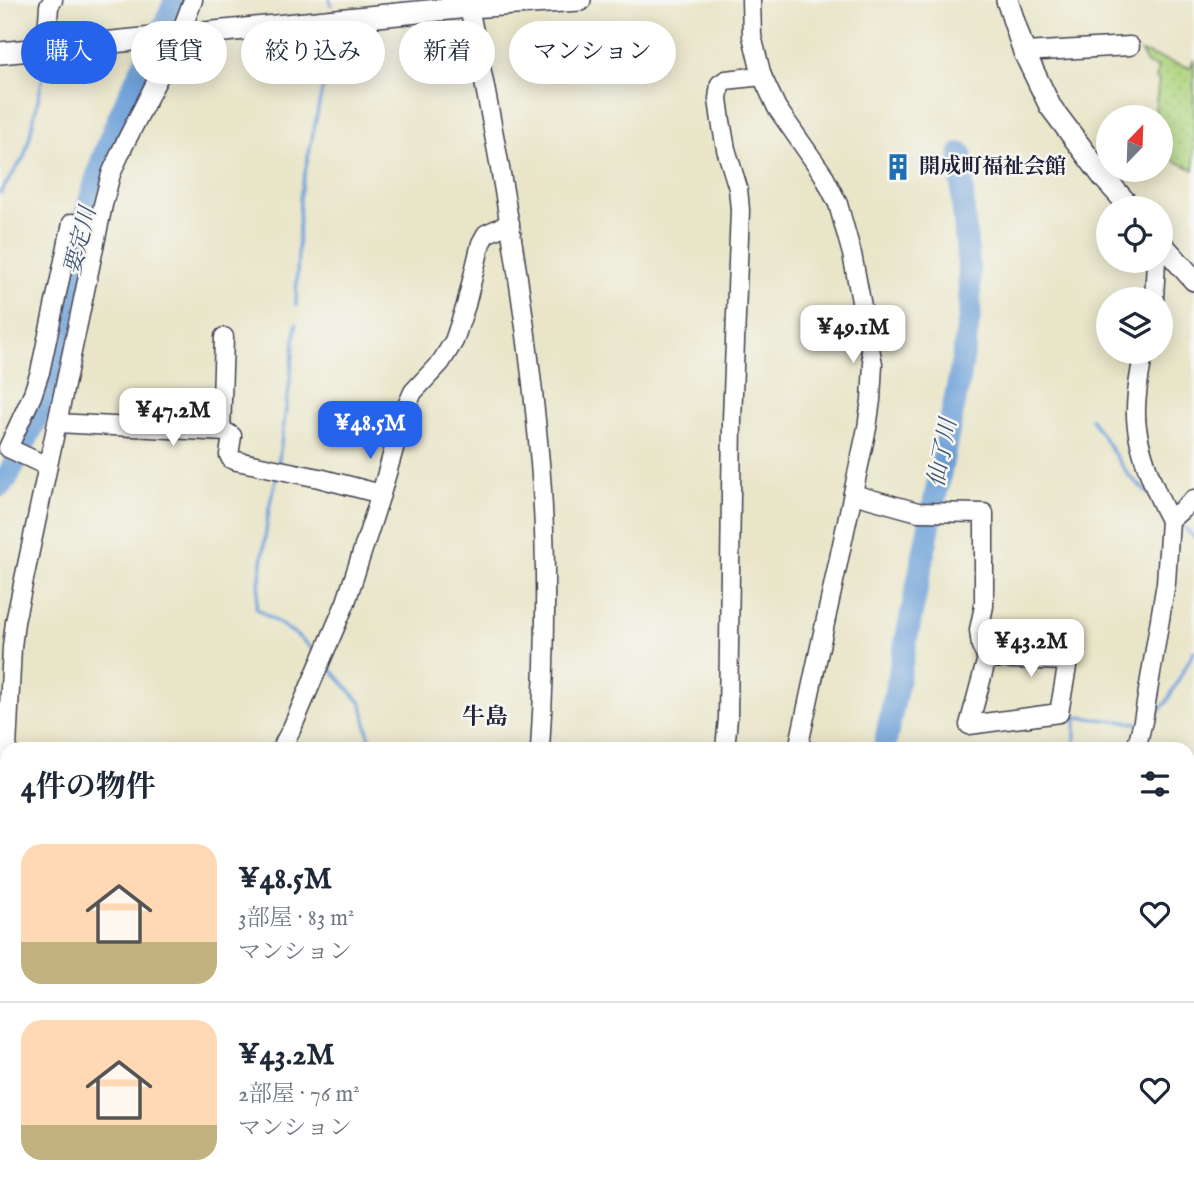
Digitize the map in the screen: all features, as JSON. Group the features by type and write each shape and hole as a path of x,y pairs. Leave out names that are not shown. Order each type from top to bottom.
{"main road":[{"path":"227,31 468,4 580,0"},
{"path":"1007,0 1024,52 1050,106 1120,196"},
{"path":"0,53 21,51"},
{"path":"1173,257 1194,280"}],"street":[{"path":"183,21 193,0"},
{"path":"751,0 752,36 762,76 777,108 823,174 838,204 852,254 873,364 870,410 800,742"},
{"path":"48,21 49,2"},
{"path":"468,4 510,223 540,464 546,585 540,742"},
{"path":"1024,52 1130,46"},
{"path":"726,742 740,210 738,188 726,149 718,99 720,84 726,80 762,76"},
{"path":"7,742 15,622 57,423 89,227 153,84"},
{"path":"47,466 8,448 40,372 72,223 89,227"},
{"path":"284,742 346,602 405,410 413,392 441,362 454,341 486,233 510,223"},
{"path":"221,431 224,337"},
{"path":"1138,742 1166,583 1170,520 1159,500 1138,440 1136,414 1142,364"},
{"path":"57,423 229,432 232,436 228,452 231,459 381,494"},
{"path":"853,494 918,512 984,513 984,606 979,630 981,646 987,658 969,725 1059,713 1069,661 987,658"},
{"path":"1170,520 1194,499"}],"green space":[{"path":"1141,52 1190,68 1194,59 1194,170 1173,160 1173,105 1156,105 1158,68 1147,64"}],"waterway":[{"name":"要定川","path":"0,486 7,478 38,416 54,368 81,234 104,155 123,108 175,0"},
{"path":"330,0 331,5"},
{"path":"0,193 24,157 41,84"},
{"path":"296,305 300,196 323,84"},
{"name":"仙了川","path":"885,742 960,375 970,313 961,154"},
{"path":"278,465 296,324"},
{"path":"1091,419 1129,476 1149,494"},
{"path":"277,476 269,508 256,608 295,634 317,653"},
{"path":"1177,521 1194,537"},
{"path":"1148,721 1152,720 1166,703 1194,651"},
{"path":"326,664 362,704 371,742"},
{"path":"1075,742 1077,717 1137,723"}],"place":[{"name":"開成町福祉会館","path":"898,167"}],"district":[{"name":"牛島","path":"485,717"}]}
